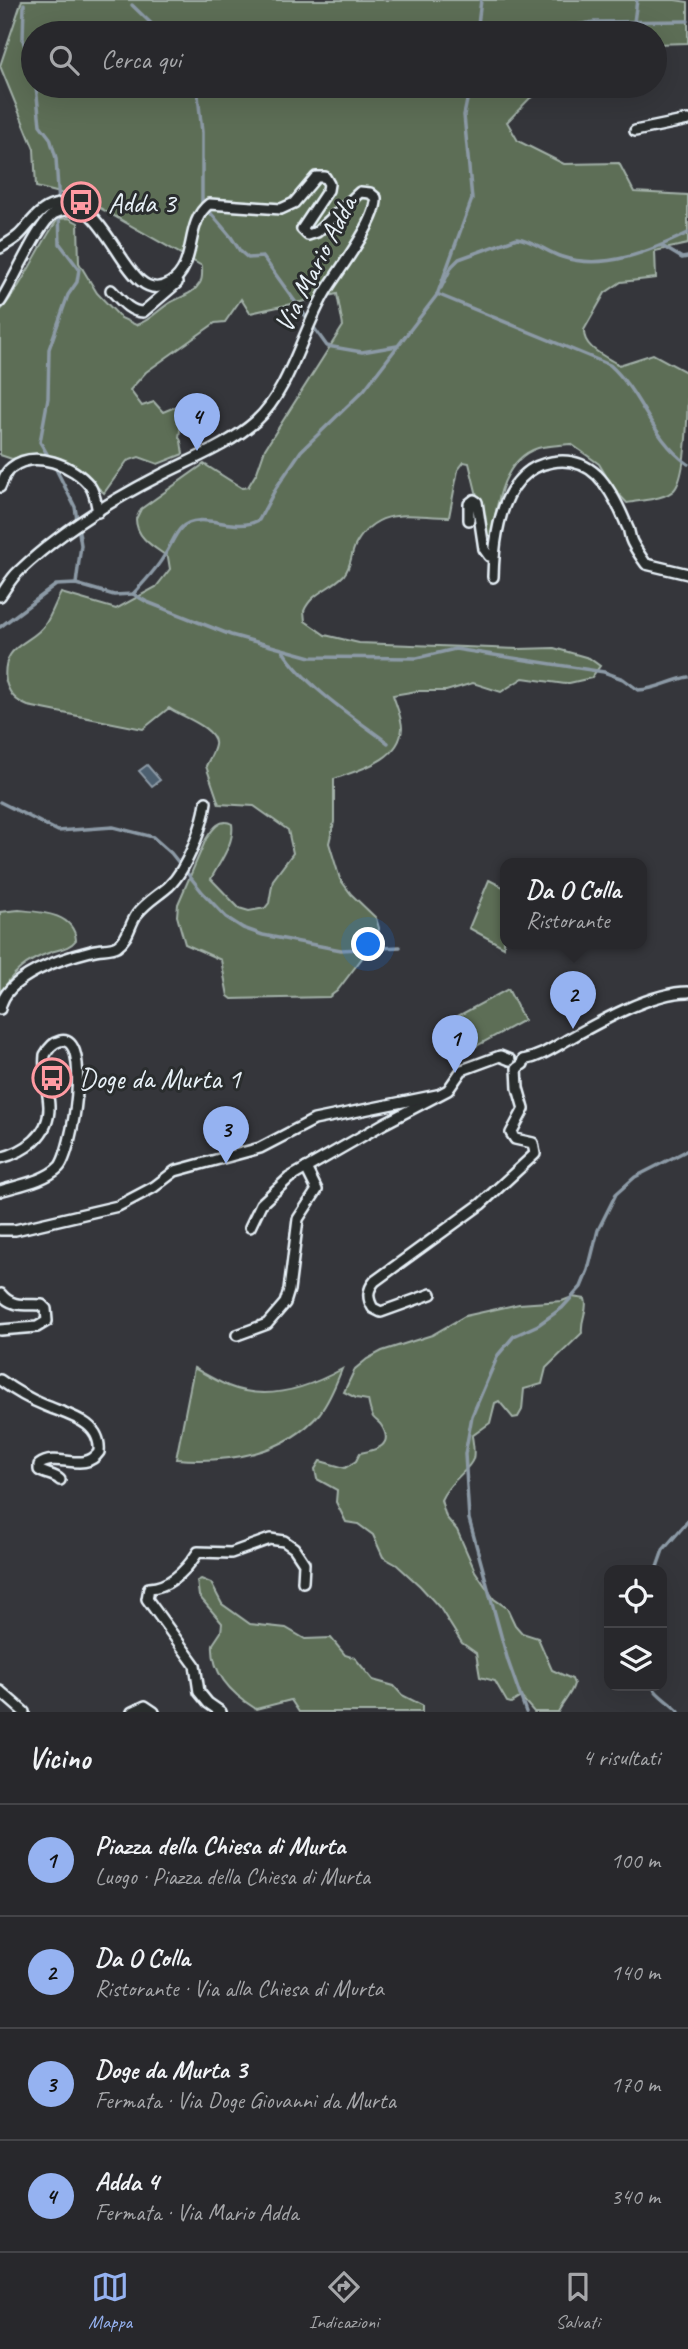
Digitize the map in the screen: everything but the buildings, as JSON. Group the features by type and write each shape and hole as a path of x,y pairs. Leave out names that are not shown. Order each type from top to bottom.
{"street":[{"path":"635,131 688,120"},
{"name":"Via Mario Adda","path":"0,596 17,572 65,534 155,478 227,442 256,421 280,390 310,317 350,259 374,209 376,198 370,193 360,192 317,232 308,236 302,229 328,190 329,184 325,177 316,177 294,203 281,209 214,202 209,204 198,218 185,265 179,275"},
{"path":"0,248 47,208 63,204 82,209 94,218 135,277 144,285 162,288 179,275"},
{"path":"0,302 50,216 62,211 82,209"},
{"path":"111,290 125,305 136,312 143,312 179,281 179,275"},
{"path":"0,487 10,468 39,460 48,461 74,472 90,486 98,512"},
{"path":"494,577 495,555 503,514 517,483 535,466 566,461 586,466 608,488 629,530 630,538 646,564 688,574"},
{"path":"468,520 469,504 474,499 477,502 484,549 489,556 495,555"},
{"path":"0,1009 12,985 36,971 93,950 113,948 124,941 136,915 171,884 186,862 200,829 206,802"},
{"path":"250,1227 261,1204 289,1178 452,1087 462,1070 500,1056 510,1060 512,1066 520,1064 610,1017 675,992 688,992"},
{"path":"0,1158 27,1148 44,1129 49,1115 45,1055 54,1044 69,1042 76,1050 78,1065 71,1135 62,1163 47,1176 0,1191"},
{"path":"431,1294 381,1312 373,1308 368,1298 375,1281 481,1205 535,1154 533,1143 515,1139 511,1133 524,1108 518,1088 520,1064"},
{"path":"0,1230 15,1230 118,1206 154,1187 176,1171 260,1148 314,1120 437,1095"},
{"path":"237,1335 267,1324 285,1303 298,1219 317,1190 306,1168"},
{"path":"0,1330 40,1326 47,1318 46,1309 42,1305 16,1304 1,1294"},
{"path":"0,1380 43,1405 86,1423 97,1435 99,1452 93,1460 82,1463 51,1460 39,1465 39,1470 43,1473 56,1476 60,1480"},
{"path":"221,1712 199,1692 195,1665 147,1599 149,1588 158,1588 173,1580 191,1564 198,1552 231,1553 270,1539 284,1541 294,1548 304,1563 303,1582"},
{"path":"0,1691 24,1712"},
{"path":"132,1712 145,1706 154,1712"}],"green space":[{"path":"22,0 688,2 688,43 667,44 667,21 21,21 21,98 530,98 507,122 518,141 564,164 619,163 634,192 688,195 688,244 655,251 656,278 621,282 605,293 584,330 591,347 619,365 653,354 688,373 685,453 679,482 674,490 658,498 627,503 614,489 599,464 571,444 538,448 515,463 508,475 498,502 490,544 484,540 480,508 469,463 464,462 458,470 449,517 396,516 374,523 356,544 344,575 312,599 304,611 305,621 325,635 359,643 554,648 589,658 600,666 591,678 565,684 523,678 501,692 473,683 446,691 417,691 393,695 402,728 394,749 366,768 334,779 334,822 329,843 340,879 376,918 379,928 378,937 337,991 329,997 232,999 228,996 221,960 185,944 177,916 178,904 206,839 217,825 228,822 232,824 232,831 229,846 211,879 239,908 249,911 265,908 269,903 273,880 293,853 288,830 254,806 219,804 206,766 215,745 211,733 169,708 143,729 28,706 9,691 5,669 13,652 48,620 61,593 116,609 156,587 170,569 168,557 139,532 136,519 141,509 204,464 242,488 248,487 265,449 343,326 337,294 250,313 241,299 225,322 215,323 146,372 130,390 142,406 154,402 163,412 182,404 187,409 182,417 179,437 183,454 158,464 139,457 127,461 104,493 75,467 44,455 34,454 12,459 0,455 0,311 58,219 69,218 78,223 79,263 97,293 121,318 136,325 198,286 202,279 202,266 84,199 36,187 34,149 0,66"},
{"path":"489,880 500,886 500,945 469,928"},
{"path":"19,910 46,913 63,919 74,931 76,940 68,947 27,963 0,995 0,912"},
{"path":"508,989 524,1020 462,1054 445,1023"},
{"path":"572,1297 585,1299 582,1333 546,1368 542,1384 524,1389 522,1410 518,1417 513,1418 499,1401 495,1403 490,1423 472,1436 474,1453 471,1463 441,1500 446,1517 457,1530 475,1571 494,1599 507,1608 522,1633 538,1638 552,1670 572,1679 573,1688 558,1712 534,1712 521,1697 511,1703 507,1702 495,1681 480,1677 476,1653 462,1643 440,1608 420,1586 397,1565 383,1557 373,1535 358,1524 346,1522 336,1502 337,1490 317,1479 315,1469 320,1461 345,1468 356,1461 360,1453 382,1446 385,1442 385,1432 372,1415 368,1400 344,1392 355,1369 367,1359 382,1351 432,1335 465,1316 519,1304 562,1301"},
{"path":"194,1368 228,1386 257,1393 287,1391 342,1369 320,1413 290,1438 273,1447 235,1457 176,1459"},
{"path":"201,1579 211,1583 222,1604 250,1624 286,1628 305,1639 331,1638 345,1655 355,1658 373,1680 394,1686 402,1695 422,1705 422,1712 299,1712 291,1700 256,1709 232,1690 216,1665 213,1644 221,1632 222,1623 199,1596 197,1581"}],"water":[{"path":"147,765 160,780 152,786 139,771"}],"waterway":[{"path":"478,21 481,0"},
{"path":"634,21 637,0"},
{"path":"24,4 24,21"},
{"path":"132,5 149,21"},
{"path":"667,21 688,21"},
{"path":"37,98 40,125 50,138 56,158 59,205"},
{"path":"198,98 202,132 202,203 240,251 248,258 263,257 327,346 362,352 397,346"},
{"path":"0,627 56,585 76,584 114,595 133,594 157,566 181,528 189,523 207,521 249,524 259,520 276,488 301,451 364,390 437,295 472,199 464,115 468,98"},
{"path":"50,459 40,442 48,398 49,349 68,295 77,282 79,269 60,244 59,213"},
{"path":"441,288 452,266 459,259 517,238 562,257 594,262 627,257 688,233"},
{"path":"662,246 682,258 688,257"},
{"path":"437,294 610,365 630,389 665,442 688,464"},
{"path":"54,465 75,507 81,545 76,584"},
{"path":"133,594 231,635 311,657 417,658 455,649 604,672 623,679 638,690 688,677"},
{"path":"283,651 317,689 388,743"},
{"path":"0,802 58,831 113,827 153,837 171,853 226,917 243,928 263,935 341,950 400,947"},
{"path":"526,1712 508,1661 469,1519 465,1454 472,1416 498,1355 514,1336 538,1325 562,1308 581,1287 598,1230 616,1194 635,1177 688,1150"},
{"path":"658,1565 663,1550 688,1521"},
{"path":"656,1691 679,1712"}],"place":[{"name":"Adda 3","path":"81,202"},
{"name":"Adda 4","path":"197,451"},
{"name":"Da O Colla","path":"573,1029"},
{"name":"Piazza della Chiesa di Murta","path":"455,1073"},
{"name":"Doge da Murta 1","path":"52,1078"},
{"name":"Doge da Murta 3","path":"226,1164"}]}
